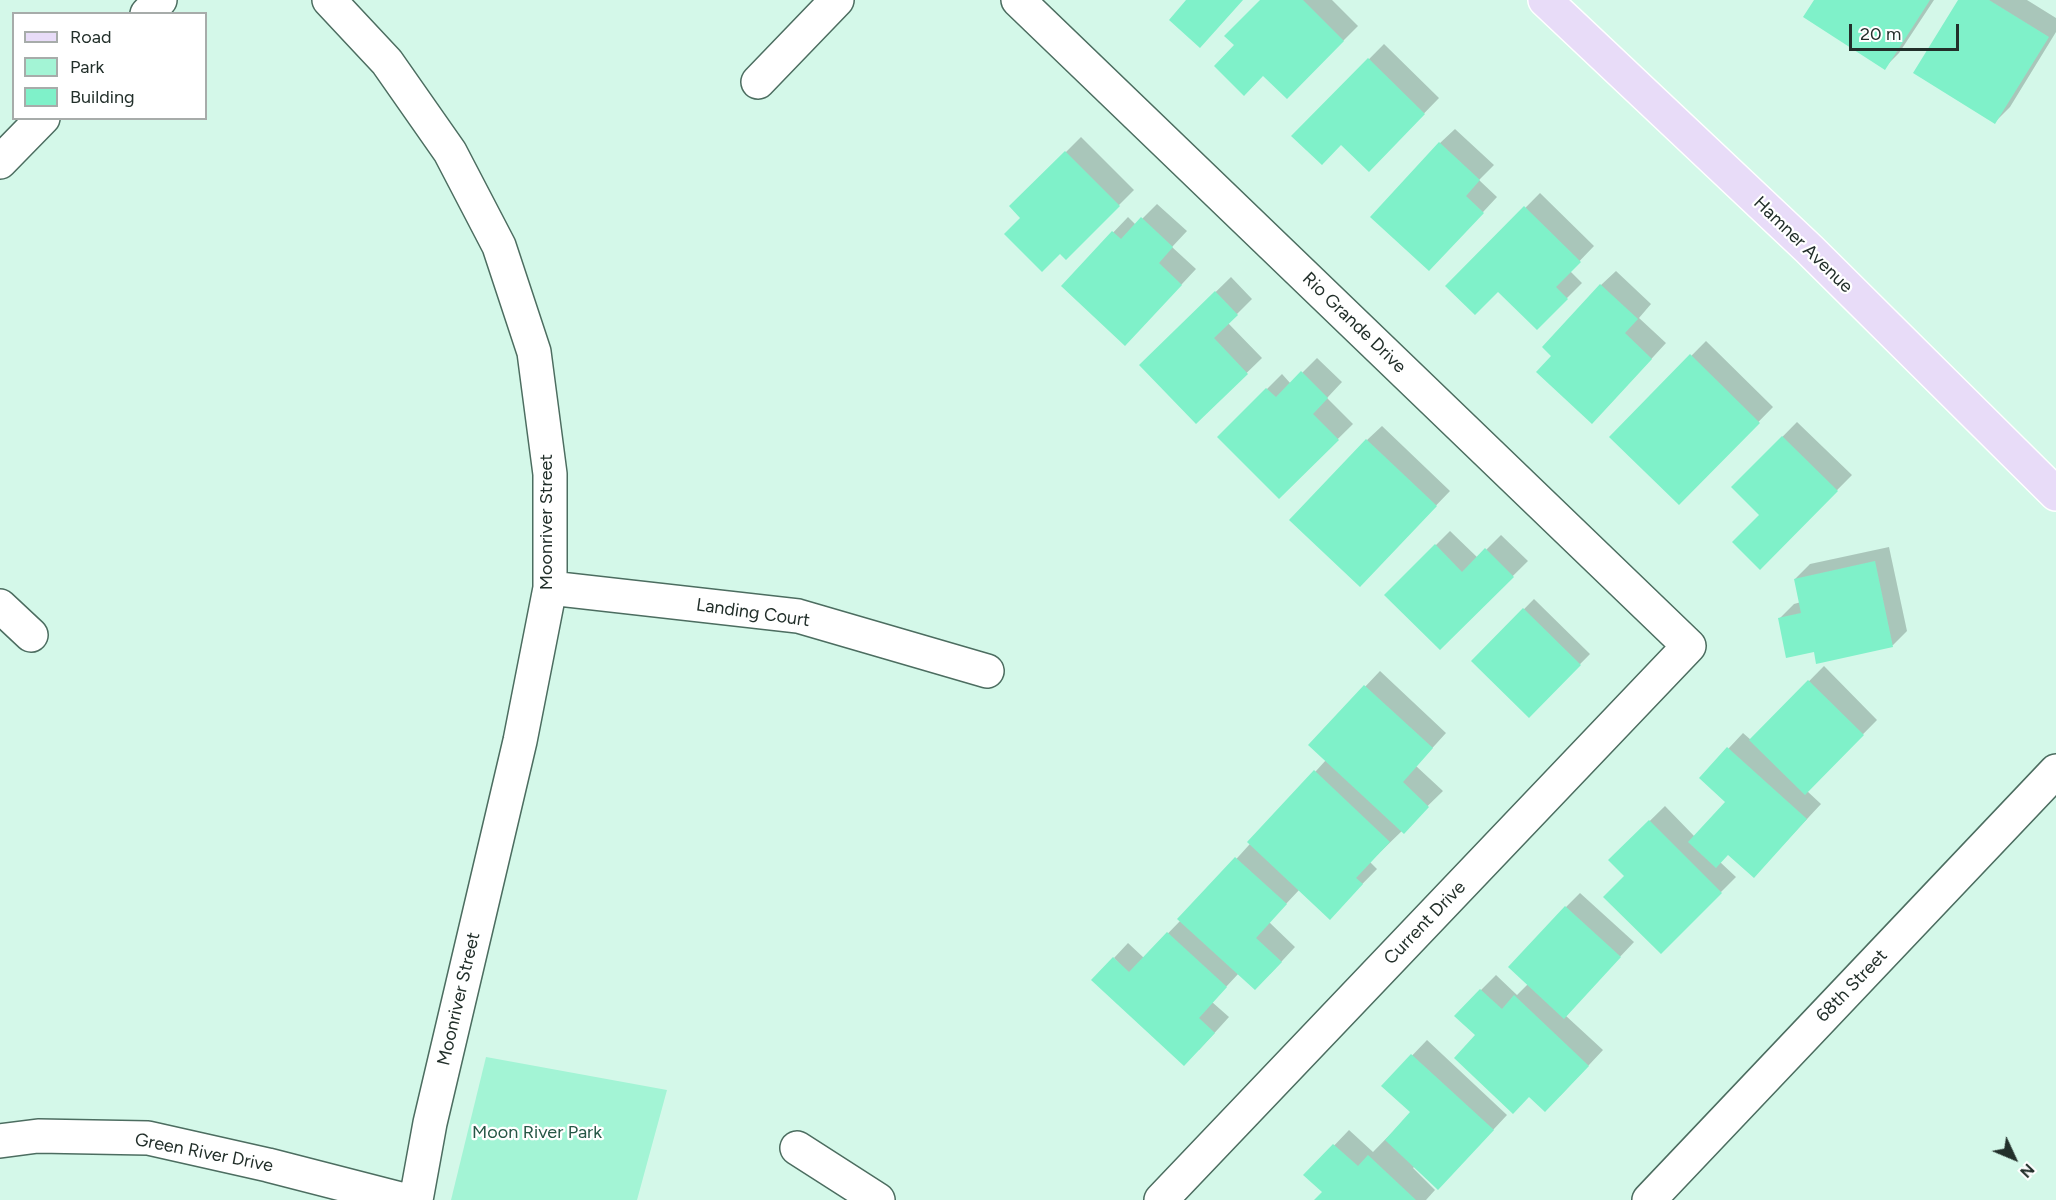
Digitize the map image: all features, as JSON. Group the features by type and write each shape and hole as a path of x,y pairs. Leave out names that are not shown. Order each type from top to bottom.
{"main road":[{"name":"Hamner Avenue","path":"1545,0 1809,249 2056,494"}],"street":[{"path":"149,12 160,0"},
{"name":"Moonriver Street","path":"329,0 387,62 450,152 499,246 534,352 550,474 549,588 520,741 430,1123 416,1200"},
{"path":"758,82 837,0"},
{"name":"Rio Grande Drive","path":"1018,0 1689,646"},
{"path":"0,162 41,120"},
{"name":"Landing Court","path":"549,588 798,616 987,671"},
{"path":"0,606 31,635"},
{"name":"Current Drive","path":"1161,1200 1689,646"},
{"name":"68th Street","path":"1649,1200 2056,771"},
{"name":"Green River Drive","path":"0,1141 38,1136 148,1138 268,1165 404,1200"},
{"path":"797,1148 878,1200"}],"green space":[{"name":"Moon River Park","path":"486,1057 667,1090 637,1200 451,1200"}],"building":[{"path":"1186,0 1243,0 1200,48 1169,20"},
{"path":"1260,0 1303,0 1344,41 1287,99 1263,76 1244,96 1214,66 1234,45 1224,36"},
{"path":"1814,0 1930,0 1885,70 1803,17"},
{"path":"1958,0 1989,0 2049,37 1995,124 1913,73"},
{"path":"1368,58 1425,114 1369,172 1341,145 1322,165 1291,136"},
{"path":"1439,142 1480,180 1466,196 1484,213 1429,271 1370,217"},
{"path":"1065,151 1120,206 1066,260 1060,254 1042,272 1004,234 1020,218 1009,206"},
{"path":"1524,206 1581,262 1556,287 1568,299 1537,330 1498,292 1475,315 1445,286"},
{"path":"1141,217 1173,247 1159,263 1182,285 1125,346 1061,286 1112,231 1121,239"},
{"path":"1600,284 1638,319 1625,333 1652,359 1592,424 1536,372 1551,356 1542,347"},
{"path":"1215,291 1238,315 1214,338 1248,374 1196,424 1139,365"},
{"path":"1690,354 1760,423 1679,505 1609,437"},
{"path":"1301,371 1328,398 1313,414 1339,440 1279,499 1217,437 1266,388 1276,397"},
{"path":"1782,436 1838,491 1760,570 1732,542 1759,515 1731,487"},
{"path":"1366,439 1437,506 1360,587 1289,520"},
{"path":"1435,544 1462,572 1485,548 1514,577 1440,650 1384,595"},
{"path":"1875,561 1893,647 1816,664 1814,652 1786,658 1778,618 1801,613 1794,579"},
{"path":"1523,608 1581,665 1529,718 1471,661"},
{"path":"1808,680 1864,735 1805,795 1749,740"},
{"path":"1364,685 1433,748 1403,782 1429,807 1404,834 1308,745"},
{"path":"1727,747 1807,819 1754,878 1728,855 1716,868 1688,842 1725,802 1699,778"},
{"path":"1314,770 1390,842 1356,878 1363,884 1330,920 1247,842"},
{"path":"1649,820 1722,893 1661,954 1603,897 1624,876 1608,860"},
{"path":"1235,857 1287,904 1256,938 1282,962 1255,990 1177,919"},
{"path":"1565,906 1621,957 1564,1019 1508,967"},
{"path":"1167,932 1227,987 1199,1018 1215,1033 1184,1066 1091,980 1113,957 1129,972"},
{"path":"1480,989 1502,1009 1514,995 1589,1066 1545,1112 1529,1097 1513,1114 1454,1058 1475,1035 1454,1016"},
{"path":"1411,1054 1494,1130 1438,1190 1385,1140 1410,1112 1381,1086"},
{"path":"1333,1144 1358,1166 1368,1155 1416,1200 1314,1200 1322,1192 1303,1175"}]}
